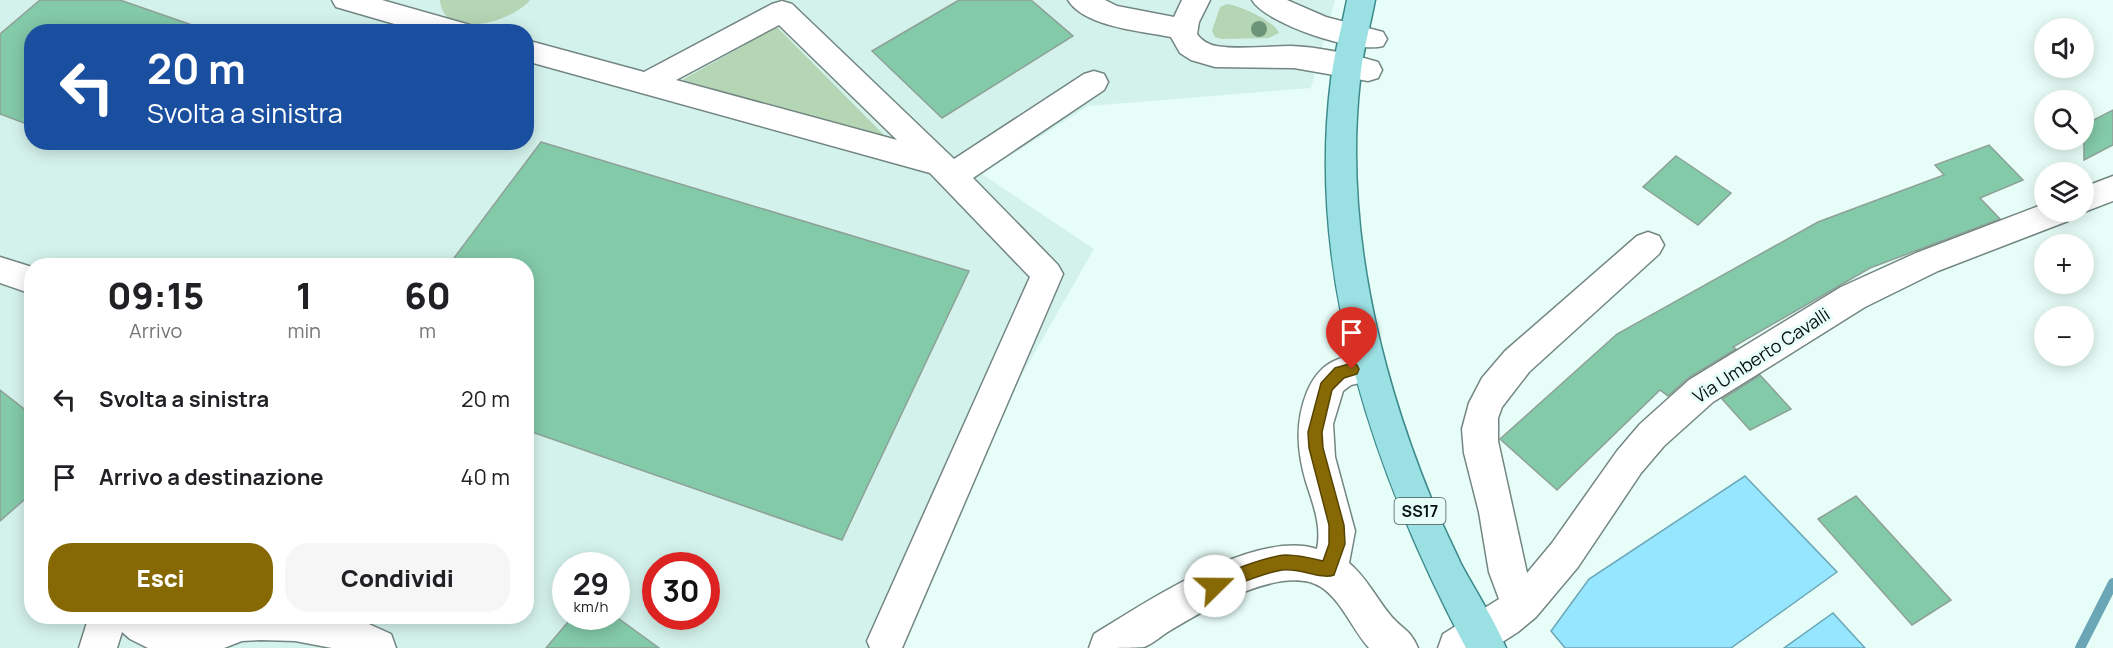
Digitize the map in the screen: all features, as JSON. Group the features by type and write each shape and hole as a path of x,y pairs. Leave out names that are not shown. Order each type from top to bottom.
{"main road":[{"path":"1361,0 1363,37 1357,67 1357,252 1365,351"},
{"path":"1363,37 1383,0"},
{"name":"SS17","path":"1365,351 1403,469 1474,643"}],"street":[{"path":"346,0 432,24"},
{"path":"1082,0 1110,15 1183,29"},
{"path":"1196,0 1183,29 1185,40 1190,47 1210,56 1281,57 1357,67"},
{"path":"1266,0 1313,26 1363,37"},
{"path":"647,83 793,6 1047,274 886,641"},
{"path":"1281,57 1299,51 1305,43 1306,31 1295,18"},
{"path":"534,52 946,170 1094,82"},
{"path":"2094,196 2113,188"},
{"name":"Via Umberto Cavalli","path":"1474,643 1523,603 1565,555 1629,462 1652,435 1701,391 1853,297 1927,262 2034,221"},
{"path":"1523,603 1515,592 1507,569 1482,447 1481,419 1486,401 1500,381 1522,358 1648,245"},
{"path":"0,270 24,278"},
{"path":"1328,570 1337,544 1337,525 1316,448 1315,432 1326,387 1335,376 1346,370 1365,351"},
{"path":"1108,648 1184,601 1230,578 1284,562 1306,564 1328,570 1345,583 1384,637 1400,648"},
{"path":"98,648 106,624"},
{"path":"139,624 158,635 185,639 261,624"},
{"path":"312,624 370,637"}],"shaded area":[{"path":"0,0 1335,0 1311,88 1088,106 982,174 1094,249 945,509 878,648 0,648"}],"green space":[{"path":"440,0 530,0 521,8 495,21 465,24 453,21 444,13"},
{"path":"1227,4 1240,7 1256,15 1271,24 1279,33 1269,38 1222,39 1215,37 1212,31 1220,7"},
{"path":"777,27 888,139 682,80"}],"water":[{"path":"1745,476 1837,572 1731,648 1565,648 1551,631 1589,579"},
{"path":"1833,613 1865,648 1784,648"}],"building":[{"path":"40,0 120,0 189,24 24,24 24,123 0,114 0,34"},
{"path":"959,0 1031,0 1073,36 942,118 872,51"},
{"path":"2113,110 2113,145 2084,160 2084,150 2094,150 2094,120"},
{"path":"541,142 969,271 842,540 534,433 534,258 454,258"},
{"path":"1989,145 2023,180 1980,198 2000,219 1870,268 1733,347 1736,349 1688,378 1668,396 1660,390 1557,490 1500,439 1617,334 1818,222 1944,175 1935,165"},
{"path":"1676,156 1731,193 1698,225 1643,187"},
{"path":"1760,375 1791,409 1750,430 1722,399"},
{"path":"0,390 24,409 24,500 0,521"},
{"path":"1856,496 1951,600 1912,625 1818,519"},
{"path":"630,627 659,648 546,648 561,630 630,630"}],"waterway":[{"path":"2080,648 2113,583"}],"route":[{"path":"1215,586 1230,578 1284,562 1306,564 1328,570 1337,544 1337,525 1316,448 1315,432 1326,387 1335,376 1352,369"}]}
